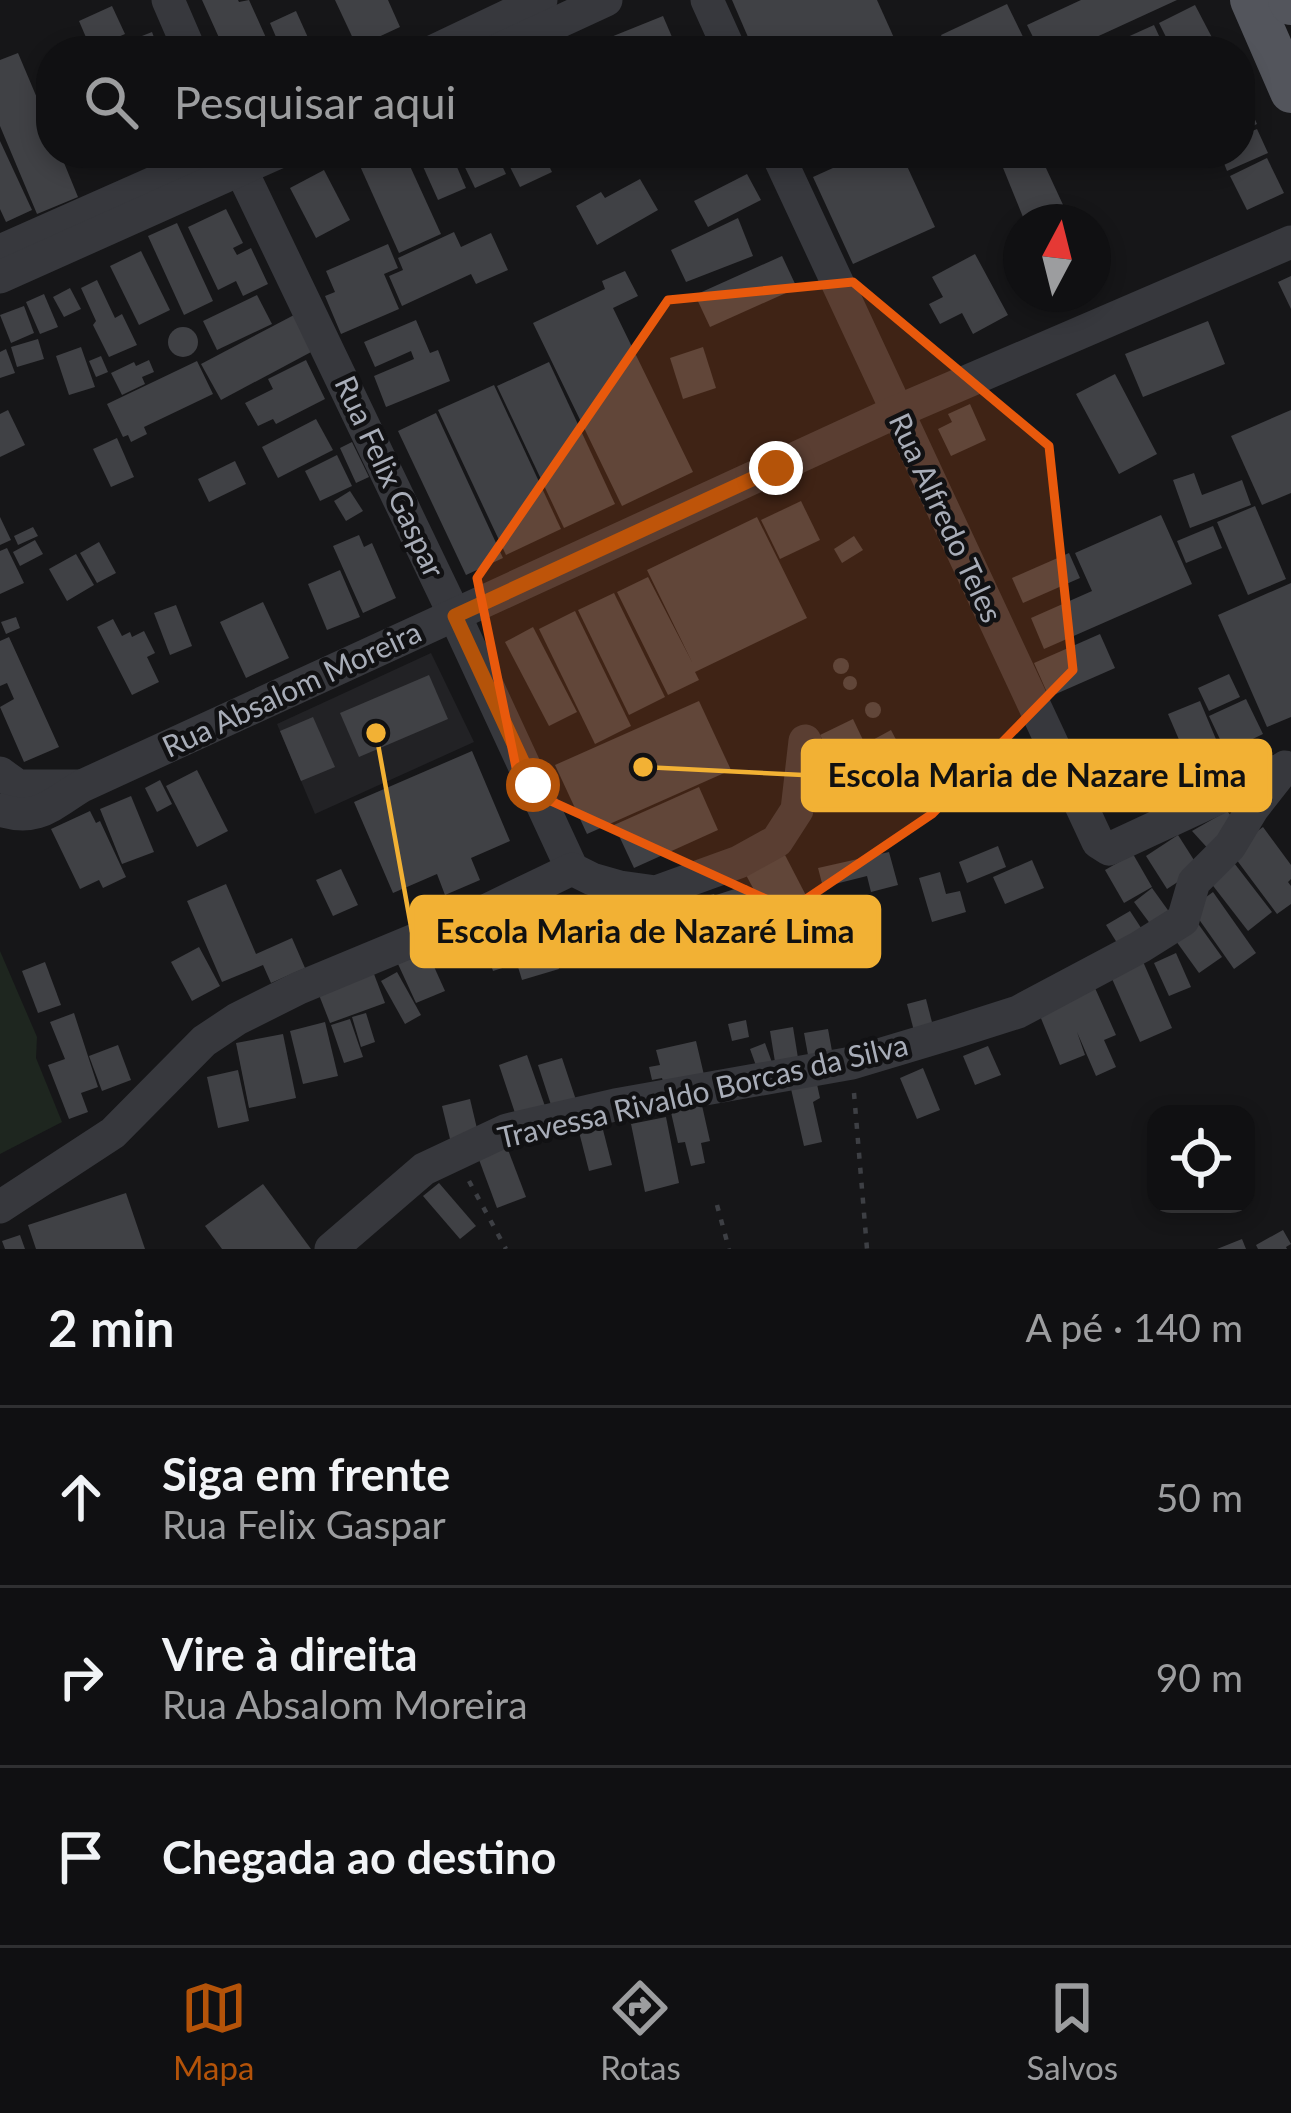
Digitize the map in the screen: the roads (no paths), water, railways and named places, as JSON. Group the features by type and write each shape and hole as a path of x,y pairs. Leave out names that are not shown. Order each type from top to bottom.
{"main road":[{"path":"1251,0 1291,92"}],"street":[{"path":"168,0 184,36"},
{"path":"465,36 541,0"},
{"path":"528,36 606,0"},
{"path":"706,0 723,36"},
{"path":"0,250 208,168"},
{"path":"0,277 213,168"},
{"name":"Rua Felix Gaspar","path":"235,168 455,616 572,869"},
{"name":"Rua Alfredo Teles","path":"784,168 1097,842 1109,849 1288,766"},
{"name":"Rua Absalom Moreira","path":"0,810 27,816 48,807 82,786 896,412 1291,242"},
{"path":"0,1207 112,1133 204,1041 299,988 487,910 572,869 592,880 656,892 739,862 777,841 797,810 805,741"},
{"name":"Travessa Rivaldo Borcas da Silva","path":"331,1249 424,1169 507,1130 615,1105 851,1063 1018,1012 1183,920 1194,882 1229,846 1288,766"},
{"path":"0,773 18,786 82,786"}],"place":[{"name":"Escola Maria de Nazaré Lima","path":"376,733"},
{"name":"Escola Maria de Nazare Lima","path":"643,767"}]}
